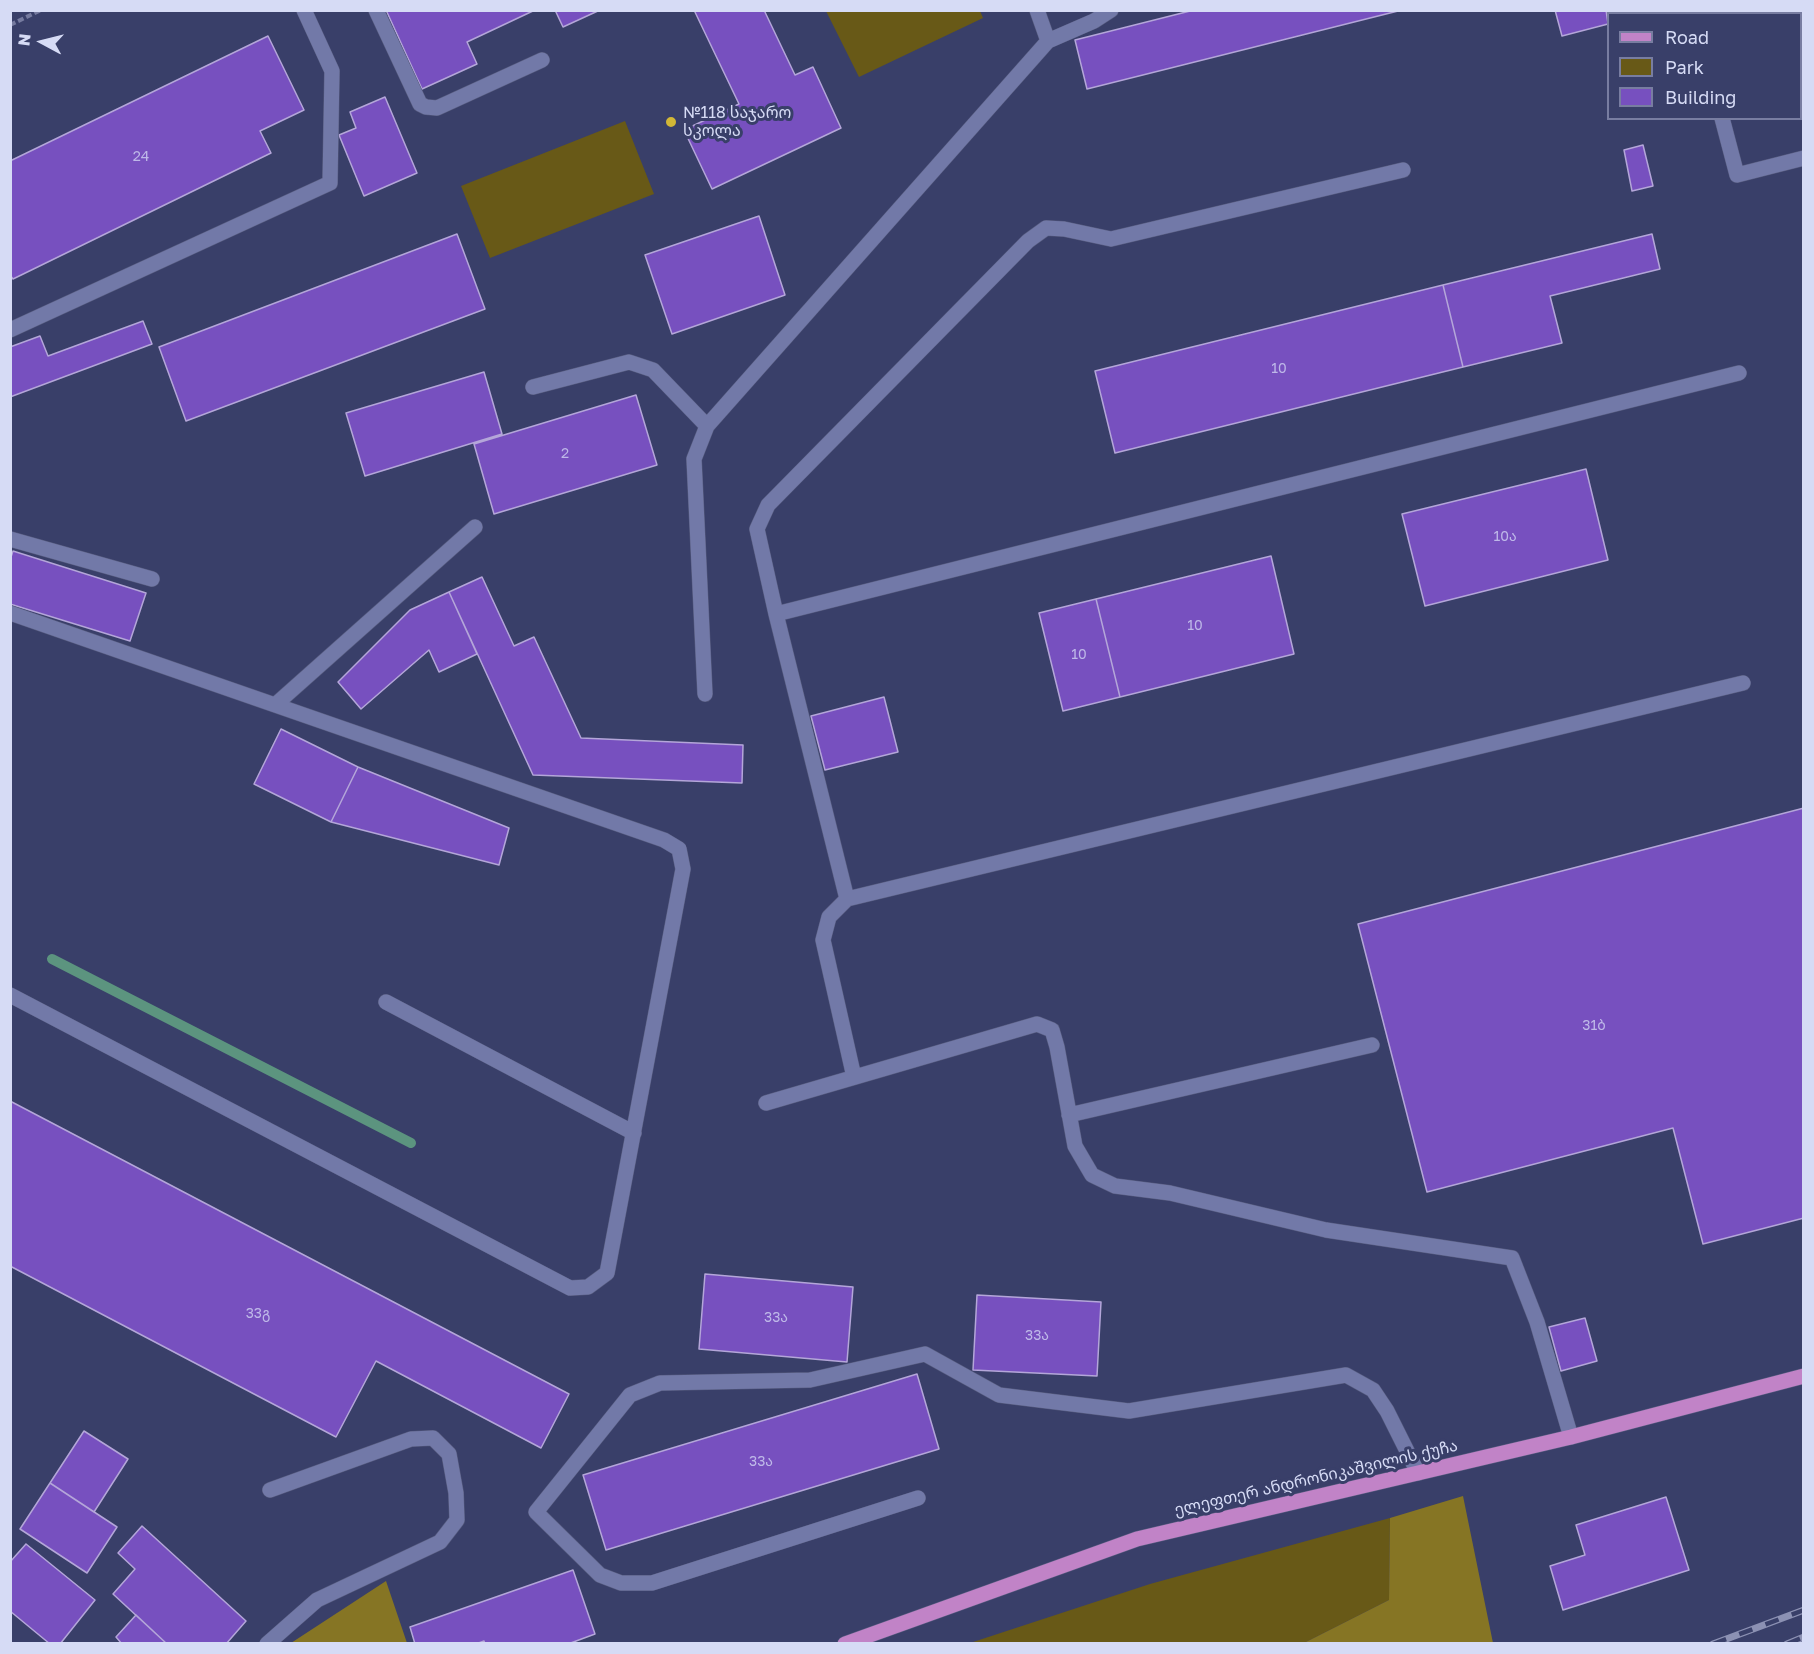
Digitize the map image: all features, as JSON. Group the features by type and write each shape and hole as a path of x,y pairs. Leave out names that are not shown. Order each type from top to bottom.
{"main road":[{"name":"ელეფთერ ანდრონიკაშვილის ქუჩა","path":"844,1644 1137,1539 1570,1437 1803,1376"}],"street":[{"path":"376,10 420,104 426,107 436,108 542,60"},
{"path":"1037,10 1048,41"},
{"path":"705,694 694,459 707,426 1048,41 1094,21 1111,10"},
{"path":"10,330 330,183 332,71 306,11"},
{"path":"1723,120 1737,175 1803,158"},
{"path":"848,899 757,530 768,505 1028,241 1046,228 1064,229 1111,239 1403,170"},
{"path":"533,387 629,362 653,370 707,426"},
{"path":"776,614 1739,373"},
{"path":"275,705 475,527"},
{"path":"10,539 152,579"},
{"path":"10,612 664,840 679,849 683,869 607,1273 588,1287 570,1288 10,994"},
{"path":"854,1077 823,940 829,917 848,899 1743,683"},
{"path":"386,1002 634,1132"},
{"path":"766,1103 1037,1024 1052,1030 1075,1146 1092,1175 1115,1186 1170,1193 1326,1230 1512,1258 1537,1322 1570,1437"},
{"path":"1069,1115 1372,1046"},
{"path":"918,1498 652,1583 621,1583 600,1575 536,1512 630,1395 660,1383 810,1380 925,1353 999,1395 1129,1411 1346,1375 1373,1390 1387,1411 1418,1473"},
{"path":"267,1644 317,1600 440,1542 457,1520 456,1493 449,1454 432,1438 411,1439 270,1490"}],"path":[{"path":"10,25 41,10"}],"green space":[{"path":"826,11 980,11 983,18 859,77"},
{"path":"625,121 654,194 490,258 461,186"},
{"path":"1390,1518 1389,1600 1304,1643 967,1644 1150,1584"}],"shaded area":[{"path":"1463,1496 1493,1643 1304,1643 1389,1600 1390,1518"},
{"path":"386,1581 407,1643 291,1643"}],"building":[{"path":"386,10 535,10 467,42 477,64 422,89"},
{"path":"555,10 600,10 563,27"},
{"path":"694,10 764,10 795,75 813,67 841,128 712,189 684,130 739,104"},
{"path":"1194,10 1402,10 1087,89 1075,40"},
{"path":"1555,10 1606,10 1607,24 1562,36"},
{"path":"1712,10 1792,10 1792,12 1712,12"},
{"path":"268,36 304,110 260,131 271,153 13,279 10,275 10,161"},
{"path":"385,97 417,173 364,196 339,135 356,128 350,112"},
{"path":"1643,145 1653,186 1632,191 1624,150"},
{"path":"759,216 785,295 672,334 645,255"},
{"path":"457,234 485,309 186,421 159,347"},
{"path":"1652,234 1660,269 1550,296 1562,343 1463,367 1443,285"},
{"path":"1443,285 1463,367 1115,453 1095,371"},
{"path":"143,321 152,344 10,397 10,347 40,336 48,356"},
{"path":"484,372 502,434 365,476 346,413"},
{"path":"636,395 657,465 494,514 474,444"},
{"path":"1586,469 1608,560 1425,606 1402,514"},
{"path":"13,551 146,593 130,641 10,604 10,560"},
{"path":"1271,556 1294,654 1120,697 1096,599"},
{"path":"482,577 514,646 534,637 581,738 743,745 742,783 533,775 449,592"},
{"path":"449,592 477,654 439,672 429,650 361,709 338,682 410,610"},
{"path":"1096,599 1120,697 1063,711 1039,613"},
{"path":"884,697 898,752 825,770 811,716"},
{"path":"281,729 358,767 331,822 254,784"},
{"path":"358,767 509,828 499,865 331,822"},
{"path":"1804,808 1804,1218 1703,1244 1673,1128 1427,1192 1358,924"},
{"path":"10,1101 569,1394 541,1448 376,1361 336,1437 10,1266"},
{"path":"705,1274 853,1287 847,1362 699,1349"},
{"path":"977,1295 1101,1302 1097,1376 973,1370"},
{"path":"1585,1318 1597,1361 1561,1371 1549,1327"},
{"path":"917,1374 939,1449 606,1550 583,1475"},
{"path":"84,1431 128,1459 94,1512 50,1483"},
{"path":"50,1483 117,1527 87,1573 20,1529"},
{"path":"1666,1497 1689,1570 1563,1610 1550,1566 1585,1555 1576,1525"},
{"path":"142,1526 246,1621 226,1644 167,1644 113,1594 135,1569 118,1553"},
{"path":"26,1544 95,1600 60,1644 50,1644 10,1611 10,1562"},
{"path":"573,1570 595,1634 568,1644 485,1644 484,1641 476,1644 415,1644 410,1627"},
{"path":"136,1615 167,1644 122,1644 116,1637"}],"waterway":[{"path":"52,959 411,1143"}],"railway":[{"path":"1713,1644 1804,1610"},
{"path":"1787,1644 1804,1637"}],"place":[{"name":"№118 საჯარო სკოლა","path":"671,122"}]}
